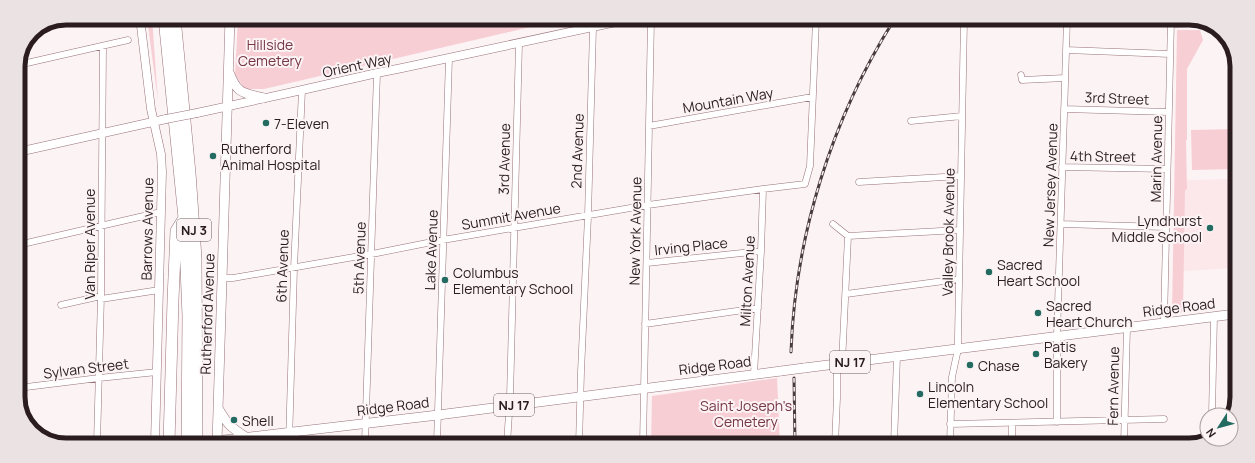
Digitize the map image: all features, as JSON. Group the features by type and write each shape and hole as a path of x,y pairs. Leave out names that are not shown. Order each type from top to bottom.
{"highway":[{"name":"NJ 3","path":"165,25 184,218 188,316 187,438"},
{"name":"NJ 3","path":"176,25 190,174 196,258 197,438"},
{"path":"169,438 176,231 184,218"}],"main road":[{"name":"Rutherford Avenue","path":"214,438 218,407 230,25"},
{"path":"228,69 233,81 240,91 264,98"},
{"name":"Ridge Road","path":"240,438 438,415 1230,314"},
{"path":"218,407 228,425 246,437"}],"street":[{"name":"Barrows Avenue","path":"141,25 151,109 161,154 162,172 155,438"},
{"name":"Orient Way","path":"25,150 302,90 377,72 602,25"},
{"name":"New York Avenue","path":"643,438 651,25"},
{"path":"812,97 816,25"},
{"name":"Valley Brook Avenue","path":"950,438 952,377 958,348 964,25"},
{"name":"New Jersey Avenue","path":"1057,422 1057,336 1067,25"},
{"name":"Marin Avenue","path":"1164,323 1171,25"},
{"name":"2nd Avenue","path":"579,438 588,216 593,27"},
{"path":"25,63 128,40"},
{"name":"3rd Avenue","path":"507,438 518,43"},
{"name":"Van Riper Avenue","path":"97,438 101,297 101,134 103,46"},
{"path":"1066,50 1170,54"},
{"name":"Lake Avenue","path":"437,438 449,58"},
{"name":"5th Avenue","path":"365,438 377,72"},
{"path":"1021,75 1022,80 1065,78"},
{"name":"6th Avenue","path":"289,438 294,268 302,90"},
{"name":"Mountain Way","path":"649,126 812,97"},
{"name":"Summit Avenue","path":"222,278 233,278 294,268 443,240 648,206 806,184 810,166 812,97"},
{"name":"3rd Street","path":"1064,109 1169,112"},
{"path":"911,121 962,116"},
{"name":"4th Street","path":"1062,167 1168,169"},
{"path":"859,182 961,176"},
{"name":"Milton Avenue","path":"754,374 763,189"},
{"path":"25,243 162,212"},
{"path":"833,224 848,236 960,230"},
{"path":"1060,224 1166,227"},
{"path":"834,438 846,294 848,236"},
{"name":"Irving Place","path":"646,263 761,251"},
{"path":"846,294 959,279"},
{"path":"61,305 101,297 159,290"},
{"path":"645,324 758,308"},
{"path":"1212,407 1214,316"},
{"name":"Fern Avenue","path":"1124,438 1127,327"},
{"path":"894,438 896,356"},
{"name":"Sylvan Street","path":"25,387 157,372"},
{"path":"950,424 1164,419"},
{"path":"1012,422 1012,438"}],"shaded area":[{"name":"Lyndhurst Middle School","path":"1230,179 1230,268 1183,271 1185,189 1187,189 1187,180"}],"green space":[{"path":"148,25 153,25 158,101"},
{"name":"Hillside Cemetery","path":"238,25 539,25 264,89 245,89 235,75"},
{"path":"1177,30 1200,30 1203,40 1187,69 1187,189 1185,190 1183,312 1172,314"},
{"path":"1230,129 1230,169 1192,170 1191,130"},
{"name":"Saint Joseph's Cemetery","path":"777,378 780,438 651,438 652,396"}],"railway":[{"path":"791,352 794,308 800,265 809,222 821,179 835,138 852,97 891,25"},
{"path":"794,378 795,438"}],"place":[{"name":"7-Eleven","path":"266,123"},
{"name":"Rutherford Animal Hospital","path":"213,156"},
{"name":"Lyndhurst Middle School","path":"1210,228"},
{"name":"Sacred Heart School","path":"989,272"},
{"name":"Columbus Elementary School","path":"445,280"},
{"name":"Sacred Heart Church","path":"1038,313"},
{"name":"Patis Bakery","path":"1036,354"},
{"name":"Chase","path":"970,365"},
{"name":"Lincoln Elementary School","path":"920,394"},
{"name":"Shell","path":"234,420"}]}
